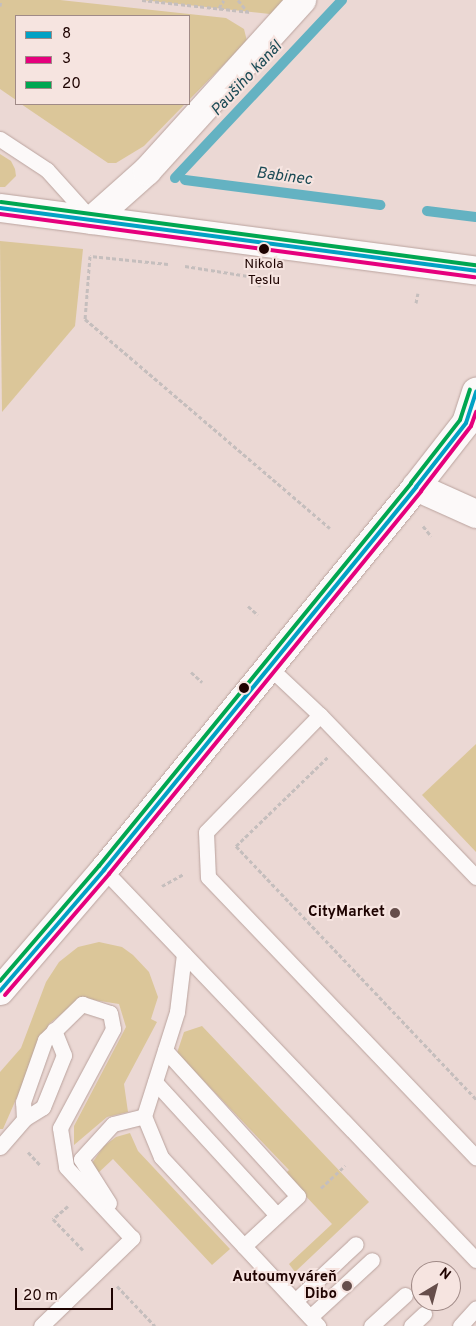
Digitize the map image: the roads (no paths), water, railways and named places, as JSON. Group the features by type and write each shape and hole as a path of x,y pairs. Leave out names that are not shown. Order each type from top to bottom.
{"street":[{"path":"92,220 147,171 295,8"},
{"path":"0,208 476,271"},
{"path":"0,991 104,870 416,487 466,423 476,392"},
{"path":"416,487 476,514"}],"lane":[{"path":"0,139 47,170 92,220"},
{"path":"269,667 320,715 476,877"},
{"path":"320,715 206,832 208,877 476,1157"},
{"path":"104,870 476,1260"},
{"path":"184,954 177,1012 144,1116 161,1157 314,1322 372,1260"},
{"path":"24,1119 26,1093 44,1040 82,1004 110,1013 113,1029 60,1128 66,1167 132,1238"},
{"path":"4,1144 24,1119 43,1107 64,1055 54,1030"},
{"path":"165,1050 298,1196 244,1246"},
{"path":"155,1082 277,1216"},
{"path":"132,1238 80,1159 113,1124 144,1116"},
{"path":"41,1326 132,1238"},
{"path":"295,1301 356,1244"},
{"path":"371,1326 406,1295"},
{"path":"460,1326 476,1308"},
{"path":"411,1326 424,1314"}],"waterway":[{"name":"Paušiho kanál","path":"175,178 342,0"},
{"name":"Babinec","path":"185,180 380,205"},
{"name":"Babinec","path":"427,211 476,217"}],"place":[{"name":"Nikola Teslu","path":"264,249"},
{"name":"CityMarket","path":"395,913"},
{"name":"Autoumyváreň Dibo","path":"347,1286"}]}
